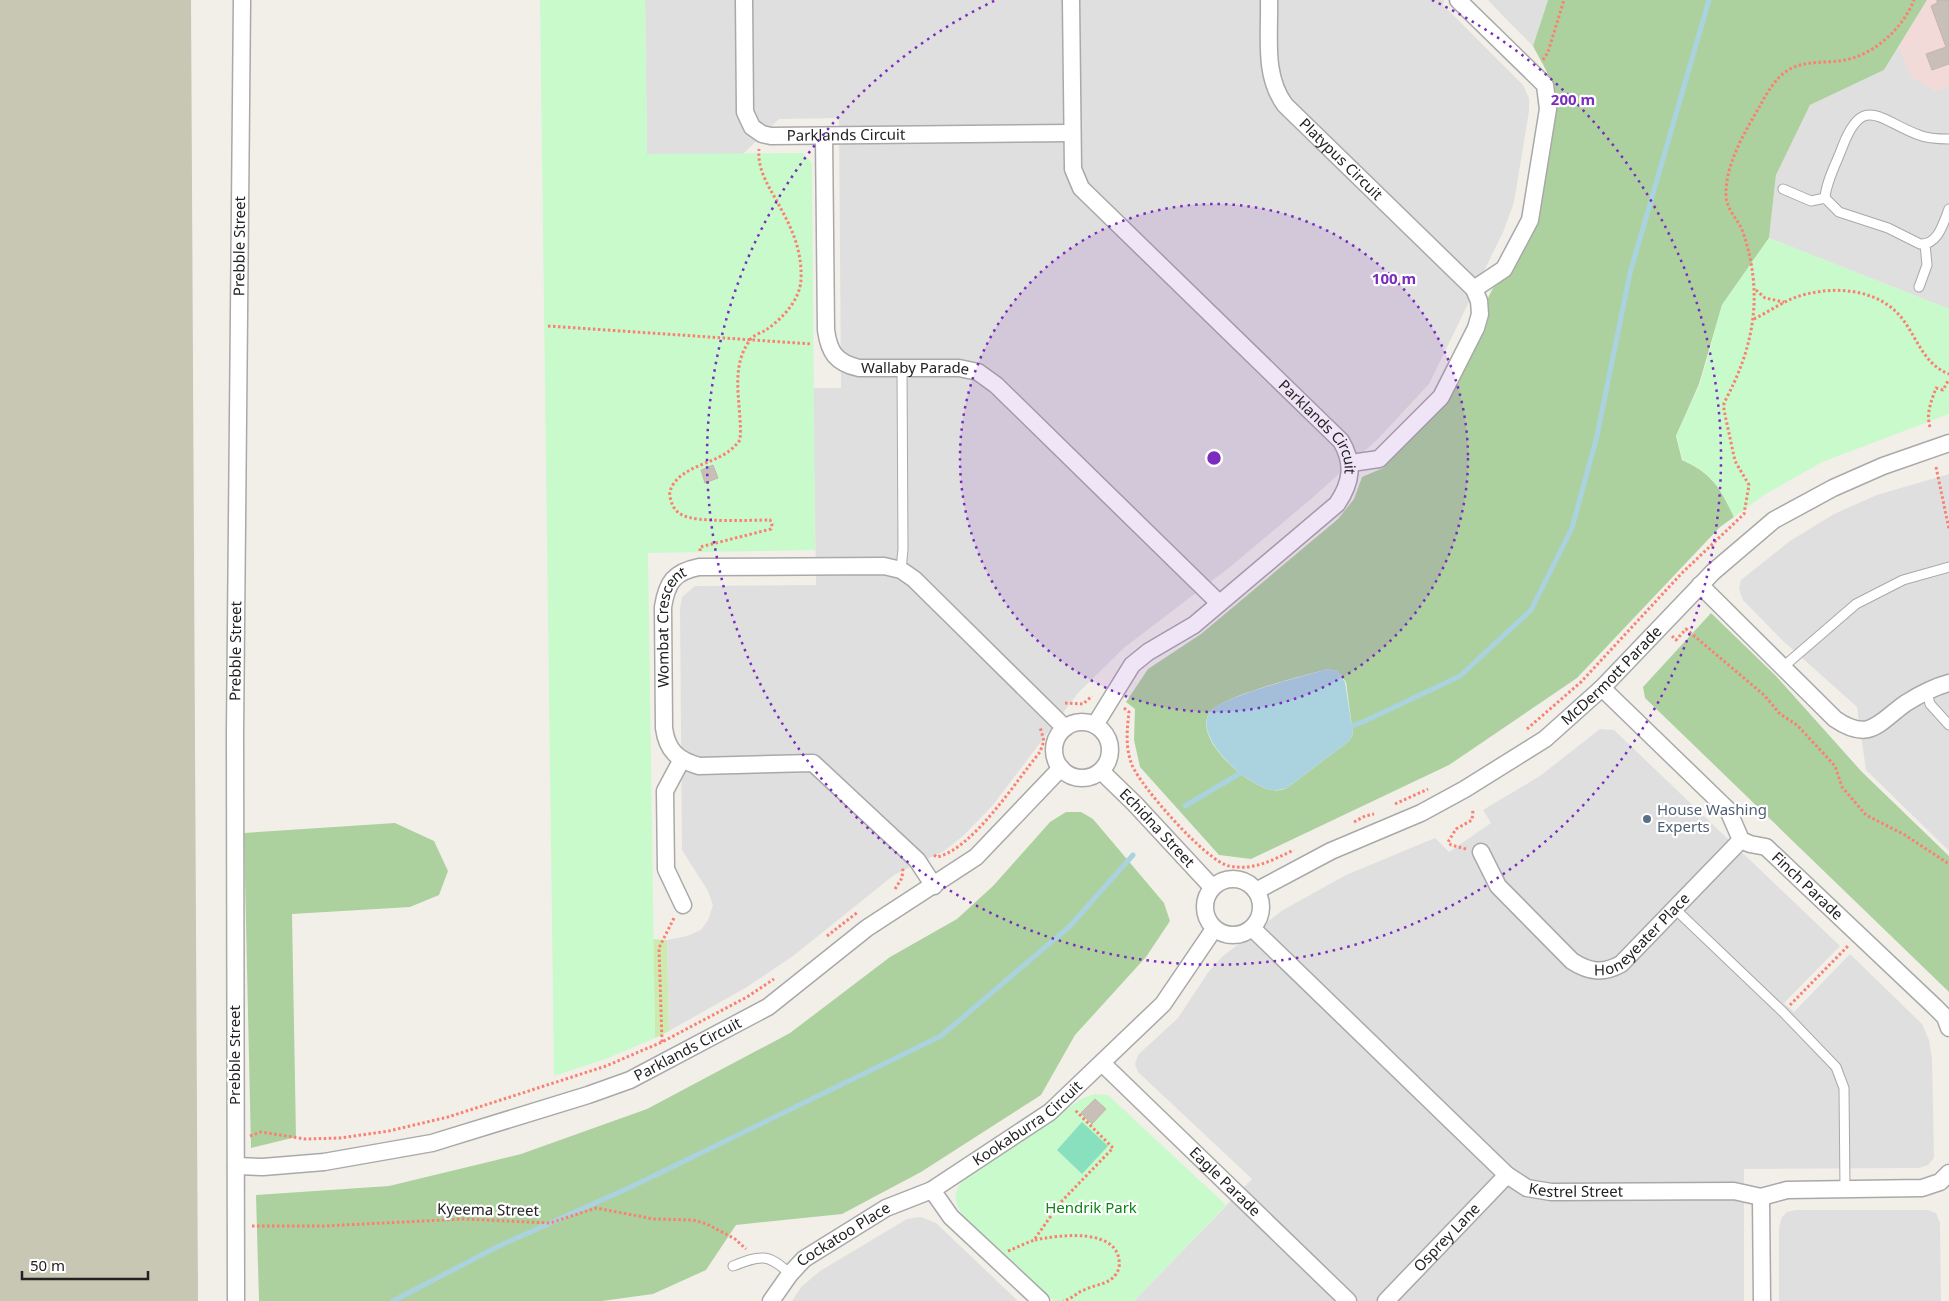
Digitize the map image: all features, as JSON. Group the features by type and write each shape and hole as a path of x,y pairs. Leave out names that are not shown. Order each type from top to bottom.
{"street":[{"name":"Prebble Street","path":"236,1301 235,722 242,0"},
{"path":"744,0 745,112 752,126 762,134"},
{"name":"Parklands Circuit","path":"1071,0 1071,133 1073,169 1082,188 1341,441 1351,463 1346,492 1338,504 1194,625 1148,652 1132,665 1095,725"},
{"name":"Platypus Circuit","path":"1269,0 1270,77 1276,92 1285,105 1474,289"},
{"path":"1351,463 1379,459 1441,397 1476,328 1480,314 1479,301 1474,289 1504,269 1530,220 1548,109 1544,84 1458,0"},
{"name":"Parklands Circuit","path":"762,134 771,136 824,136 1071,133"},
{"path":"824,136 828,344"},
{"name":"Wallaby Parade","path":"828,344 831,353 847,366 859,368 959,368 978,372 996,384 1219,603"},
{"name":"McDermott Parade","path":"1256,891 1331,851 1422,813 1466,789 1545,739 1602,688 1700,584 1774,520 1833,488 1883,466 1949,443"},
{"name":"Wombat Crescent","path":"681,761 672,752 665,740 663,606 666,590 675,576 700,567 884,566 901,570 914,579 1065,728"},
{"path":"1700,584 1835,719 1848,728 1859,730 1882,724 1906,704 1926,692 1949,683"},
{"path":"1602,688 1728,810 1741,840"},
{"path":"1080,722 1095,725 1108,738 1110,756 1101,771 1093,776 1076,777 1061,768 1054,752 1055,743 1065,728 1080,722"},
{"path":"683,905 666,869 665,791 681,761 699,766 813,763 917,860 934,886"},
{"name":"Parklands Circuit","path":"236,1166 263,1167 324,1162 432,1143 588,1095 630,1080 768,1007 867,928 976,858 1061,768"},
{"name":"Echidna Street","path":"1101,771 1135,804 1212,888"},
{"name":"Honeyeater Place","path":"1481,852 1498,886 1572,960 1585,969 1598,972 1610,970 1621,964 1741,840"},
{"name":"Finch Parade","path":"1741,840 1766,847 1935,1007 1944,1017 1949,1028"},
{"path":"1231,878 1246,881 1260,898 1260,915 1252,928 1245,933 1229,935 1214,929 1205,916 1204,908 1207,894 1212,888 1217,883 1231,878"},
{"name":"Kestrel Street","path":"1252,928 1507,1176 1527,1188 1551,1192 1734,1191 1761,1197 1787,1190 1922,1188 1946,1183"},
{"name":"Kookaburra Circuit","path":"932,1190 1050,1112 1102,1064 1162,1004 1214,929"},
{"name":"Eagle Parade","path":"1102,1064 1348,1301"},
{"name":"Osprey Lane","path":"1386,1301 1507,1176"},
{"path":"932,1190 951,1217 1041,1301"},
{"name":"Cockatoo Place","path":"771,1301 790,1274 804,1260 886,1208 932,1190"},
{"path":"1761,1197 1762,1301"}],"lane":[{"path":"1825,198 1846,136 1851,126 1861,116 1876,115 1918,135 1949,139"},
{"path":"1782,189 1811,201 1825,198"},
{"path":"1825,198 1839,212 1868,220 1911,241 1925,244 1936,238 1949,209"},
{"path":"1919,287 1927,265 1925,244"},
{"path":"901,570 904,549 902,367"},
{"path":"1783,667 1856,604 1903,580 1949,567"},
{"path":"1926,692 1930,704 1949,725"},
{"path":"1674,908 1783,1012 1836,1067 1844,1088 1845,1190"},
{"path":"733,1266 755,1257 768,1257 790,1274"}],"path":[{"path":"1532,72 1548,52 1564,0"},
{"path":"1520,735 1580,682 1711,543 1744,514 1749,485 1735,461 1724,410 1724,403 1745,360 1753,320 1755,290 1743,232 1730,209 1726,194 1735,155 1762,102 1776,80 1790,69 1808,63 1840,61 1873,49 1892,33 1914,0"},
{"path":"700,567 700,547 771,529 772,524 770,520 697,519 684,516 674,510 669,494 671,487 684,473 727,455 740,440 737,389 738,371 751,338 772,326 788,310 797,296 801,280 801,263 797,244 789,224 763,176 759,152 762,134"},
{"path":"1755,290 1765,298 1785,302"},
{"path":"1753,320 1785,302 1815,292 1849,291 1877,299 1900,317 1918,347 1936,368 1949,374"},
{"path":"548,326 828,344"},
{"path":"1930,427 1928,419 1930,403 1936,388 1943,390 1949,379"},
{"path":"1936,467 1949,529"},
{"path":"1646,612 1676,640 1686,629 1764,695 1780,714 1797,725 1835,766 1842,788 1866,815 1905,835 1949,864"},
{"path":"890,892 897,888 902,878 903,868 930,852 937,857 948,854 989,817 1040,752 1044,741 1038,723 1059,701 1067,704 1082,704 1099,691 1129,712 1127,750 1132,766 1143,785 1201,848 1218,861 1228,866 1259,866 1302,846"},
{"path":"1394,805 1437,784"},
{"path":"1473,810 1472,820 1456,829 1448,842 1457,847 1481,852"},
{"path":"1346,826 1364,816 1377,813"},
{"path":"662,1042 660,948 669,925 683,905"},
{"path":"821,942 860,911"},
{"path":"1783,1012 1859,935"},
{"path":"236,1136 250,1136 262,1132 305,1139 340,1138 389,1132 448,1117 606,1066 662,1042 747,997 780,976"},
{"path":"1034,1240 1060,1203 1113,1148 1064,1099"},
{"name":"Kyeema Street","path":"236,1226 323,1226 463,1219 550,1223 596,1208 654,1219 693,1220 707,1224 734,1239 755,1257"},
{"path":"997,1259 1012,1248 1034,1240 1061,1234 1087,1235 1105,1242 1116,1252 1119,1268 1112,1279 1107,1283 1082,1290 1072,1298 1063,1301"}],"shaded area":[{"path":"0,0 191,0 198,1301 0,1301"},
{"path":"645,0 1444,0 1443,5 1523,85 1529,98 1529,111 1514,202 1504,230 1429,384 1378,439 1311,499 1230,567 1125,647 1078,693 993,805 963,836 944,851 894,875 793,956 747,987 669,1031 667,940 687,936 701,930 708,920 713,905 708,891 682,850 680,609 682,597 695,586 816,585 813,388 841,388 839,118 779,119 743,154 647,154"},
{"path":"1488,0 1548,0 1533,46 1507,20"},
{"path":"1927,0 1949,0 1949,86 1936,91 1912,78 1899,46"},
{"path":"1899,46 1913,78 1936,91 1949,86 1949,309 1769,238 1776,175 1810,105 1884,70"},
{"path":"1949,474 1949,851 1866,770 1857,707 1781,639 1743,600 1739,589 1741,580 1790,541 1834,514 1877,495"},
{"path":"1600,729 1614,730 1840,946 1784,1003 1794,1012 1850,954 1922,1024 1929,1040 1932,1059 1934,1158 1928,1165 1919,1168 1744,1169 1744,1301 1134,1301 1252,1179 1138,1072 1135,1064 1138,1055 1178,1018 1209,971 1223,956 1283,910 1346,875 1435,838 1449,852 1491,823 1483,810 1540,776"},
{"path":"1796,1210 1928,1210 1936,1213 1940,1223 1941,1301 1779,1301 1779,1227 1782,1217 1787,1212"},
{"path":"921,1217 936,1223 1018,1301 792,1301 801,1287 820,1271 907,1219"}],"green space":[{"path":"540,0 645,0 647,154 803,153 812,163 815,550 648,553 655,1038 608,1058 554,1076"},
{"path":"1548,0 1927,0 1884,70 1810,105 1776,175 1769,238 1722,305 1699,384 1676,436 1682,460 1693,465 1714,483 1720,490 1734,517 1720,527 1577,678 1449,765 1251,859 1219,855 1140,767 1134,740 1135,709 1126,702 1148,669 1201,634 1338,519 1354,499 1362,477 1383,468 1449,401 1487,324 1488,298 1493,288 1513,272 1539,214 1556,108 1552,83 1533,46","holes":["1328,669 1337,671 1346,682 1353,734 1349,741 1287,788 1272,790 1262,787 1237,771 1215,747 1208,734 1206,722 1210,712 1218,706 1230,699 1284,681"]},
{"path":"1769,238 1949,309 1949,414 1822,462 1764,495 1734,517 1715,483 1702,471 1683,460 1676,436 1700,384 1722,305"},
{"path":"1711,613 1776,676 1862,772 1949,856 1949,992 1645,698 1643,687"},
{"path":"1066,812 1081,812 1093,819 1164,903 1170,921 1146,957 1075,1035 1041,1095 921,1172 842,1214 736,1225 706,1270 653,1294 602,1301 259,1301 256,1195 389,1186 521,1154 647,1109 790,1033 890,957 957,919 993,886 1050,822"},
{"path":"395,823 434,841 448,871 439,895 410,907 292,914 296,1137 251,1148 244,833"},
{"path":"653,939 667,940 669,1031 655,1038"},
{"name":"Hendrik Park","path":"1095,1094 1108,1095 1226,1205 1134,1301 1054,1301 964,1217 957,1206 956,1192 966,1176 1083,1098"},
{"path":"1082,1122 1108,1146 1082,1174 1057,1150"}],"water":[{"path":"1328,669 1337,671 1345,682 1353,734 1349,741 1287,788 1272,790 1262,787 1237,771 1215,747 1209,734 1207,722 1210,712 1218,706 1247,693"}],"building":[{"path":"1937,0 1949,0 1949,64 1932,70 1926,54 1946,47 1931,6 1937,3"},
{"path":"713,465 718,478 705,483 701,470"},
{"path":"1095,1099 1106,1109 1092,1124 1081,1113"}],"waterway":[{"path":"1346,728 1365,721 1460,676 1531,610 1572,528 1597,436 1630,273 1709,0"},
{"path":"1185,806 1244,771"},
{"path":"393,1301 497,1247 633,1186 941,1036 1070,926 1133,855"}],"place":[{"name":"House Washing Experts","path":"1647,819"}]}
